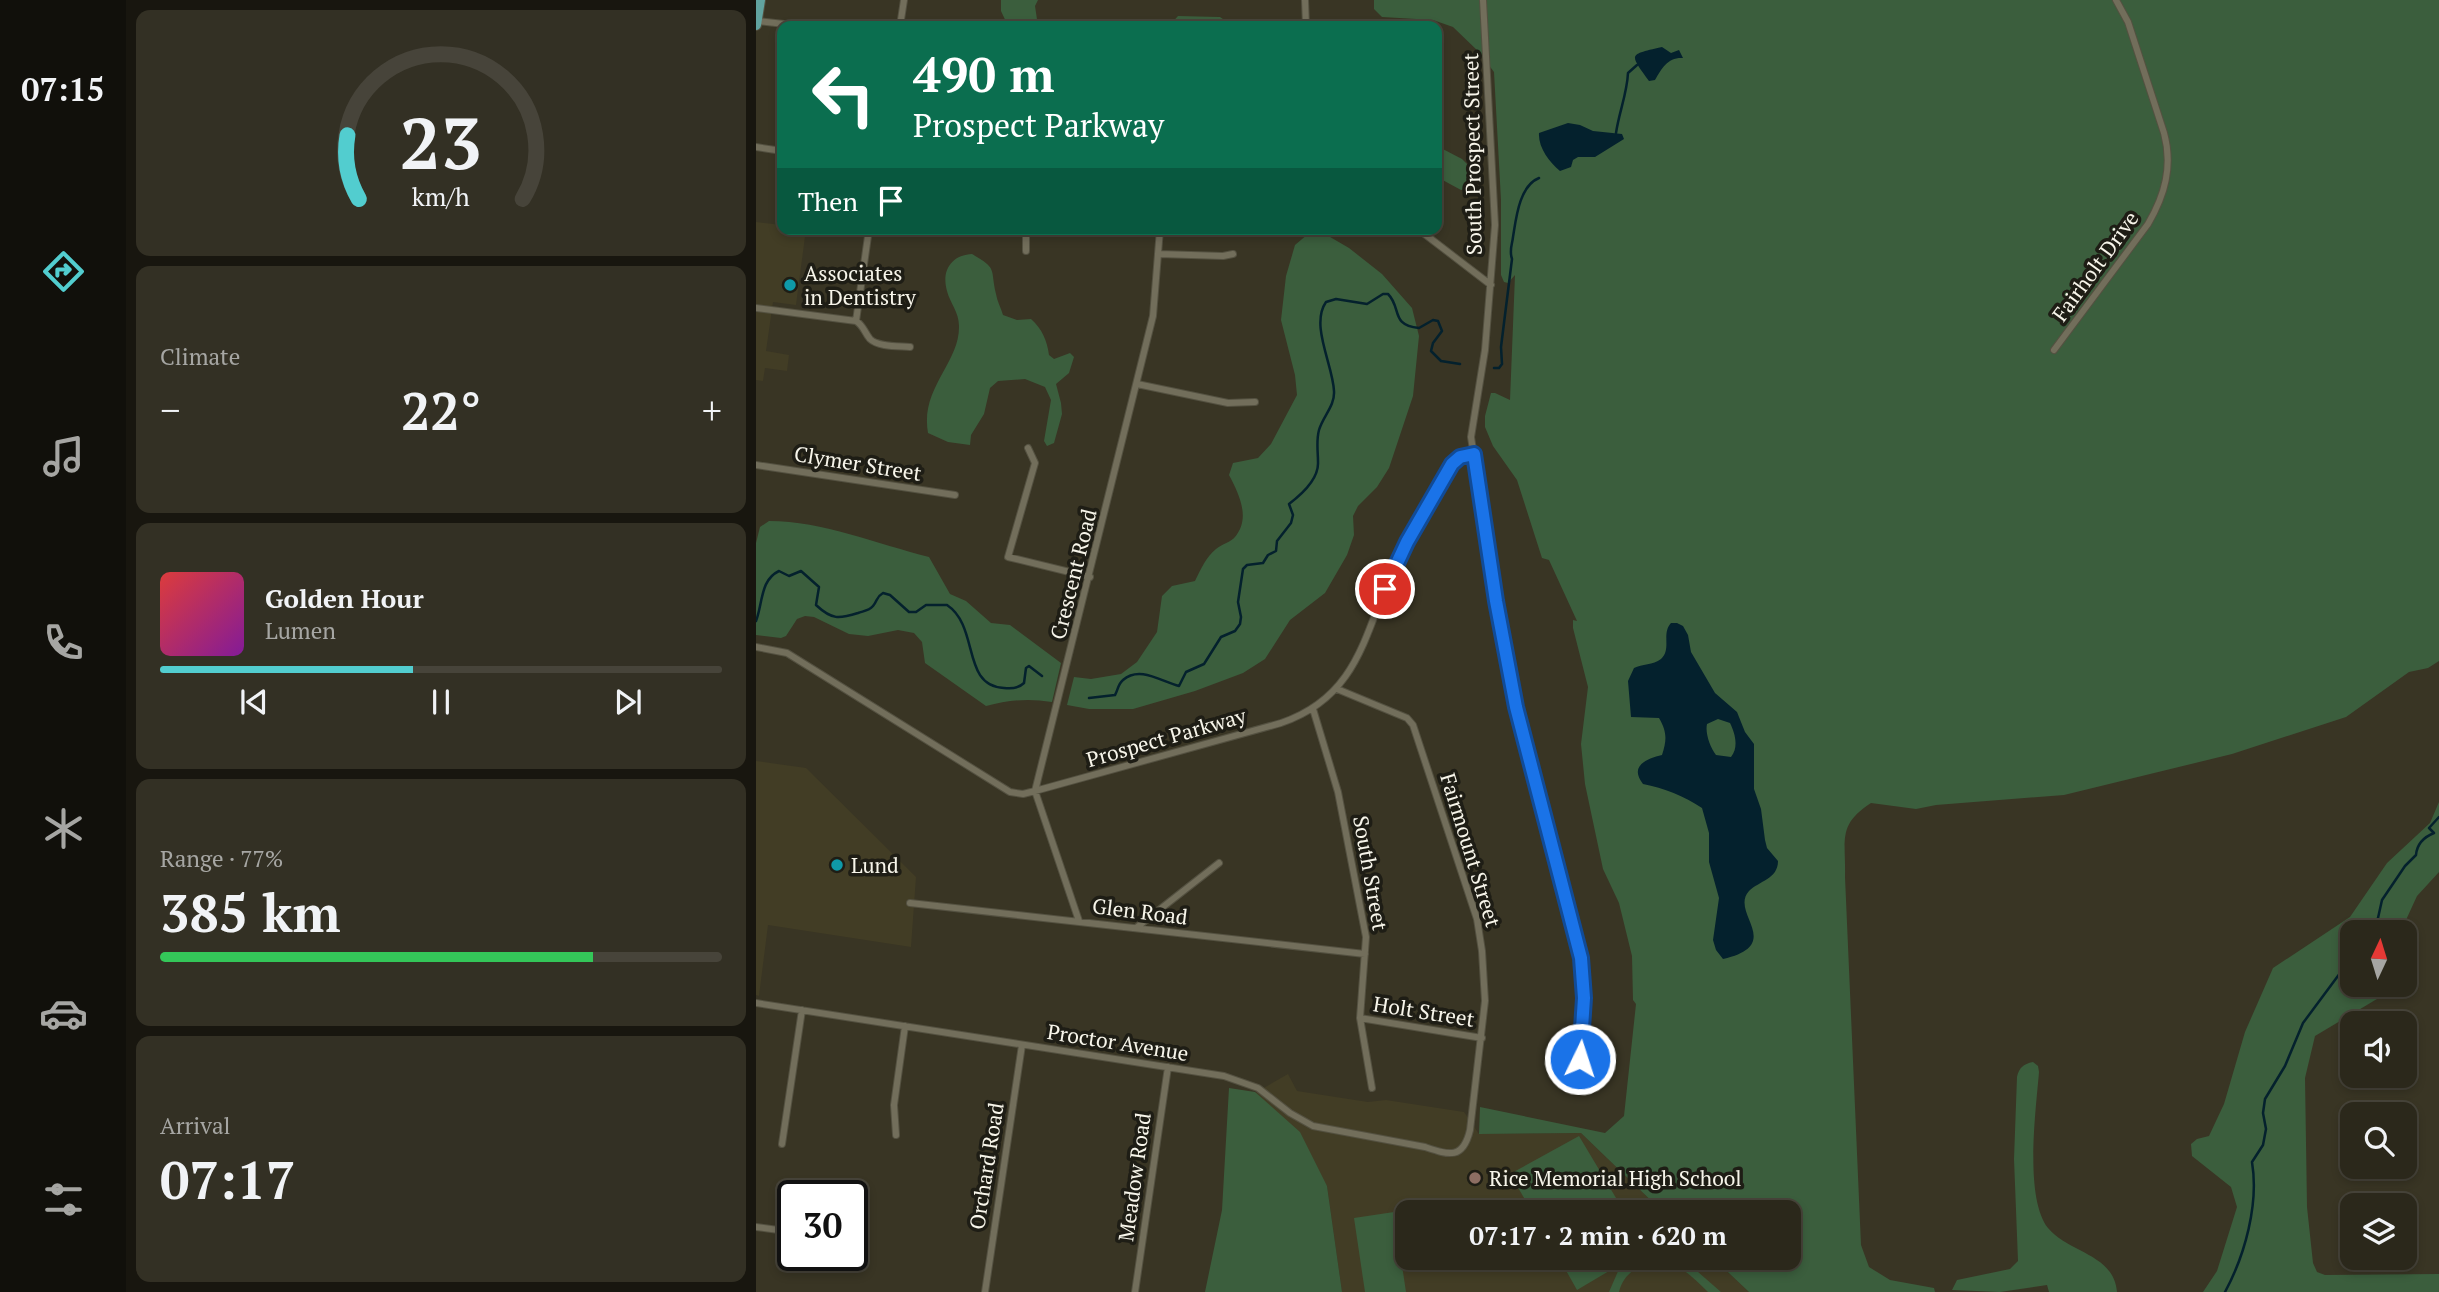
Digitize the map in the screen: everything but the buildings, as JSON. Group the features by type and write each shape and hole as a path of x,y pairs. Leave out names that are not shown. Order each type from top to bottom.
{"main road":[{"path":"756,23 760,0"}],"street":[{"path":"901,21 904,0"},
{"path":"1305,0 1306,21"},
{"name":"South Prospect Street","path":"1483,0 1495,225 1485,350 1472,429 1474,454 1496,601 1516,707 1581,958 1584,998 1577,1091"},
{"name":"Fairholt Drive","path":"2054,351 2148,224 2158,205 2168,174 2169,159 2164,133 2128,22 2116,0"},
{"path":"756,23 777,24"},
{"path":"756,147 777,150"},
{"path":"856,321 868,235"},
{"path":"1026,235 1026,251"},
{"name":"Crescent Road","path":"1035,791 1155,307 1160,235"},
{"path":"1426,235 1491,285"},
{"path":"1158,254 1233,254"},
{"path":"756,308 856,321 877,343 910,347"},
{"path":"1137,384 1236,404 1255,402"},
{"path":"1028,448 1035,463 1008,557 1090,577"},
{"name":"Prospect Parkway","path":"756,647 787,653 1010,792 1023,794 1035,791 1281,723 1313,709 1337,689 1357,657 1390,576 1452,464 1460,457 1474,454"},
{"name":"Clymer Street","path":"756,465 956,495"},
{"name":"Fairmount Street","path":"1337,689 1407,718 1412,725 1477,919 1485,1001 1470,1130 1467,1144 1459,1152"},
{"name":"South Street","path":"1313,709 1338,792 1365,930 1360,1018 1372,1088"},
{"path":"1035,791 1079,921"},
{"path":"1136,928 1219,863"},
{"name":"Glen Road","path":"910,903 1365,954"},
{"name":"Proctor Avenue","path":"756,1003 1224,1076 1258,1088 1290,1113 1313,1126 1425,1147 1443,1153 1459,1152"},
{"path":"782,1144 802,1010"},
{"name":"Holt Street","path":"1360,1018 1482,1038"},
{"path":"896,1135 894,1105 905,1026"},
{"name":"Orchard Road","path":"985,1292 1022,1045"},
{"name":"Meadow Road","path":"1135,1292 1168,1068"},
{"path":"756,1227 777,1230"}],"shaded area":[{"path":"756,222 777,224 777,235 805,235 796,305 773,302 766,351 789,355 787,371 765,368 763,381 756,380"},
{"path":"756,761 806,768 916,877 911,947 768,925 759,996 756,995"},
{"name":"Rice Memorial High School","path":"1288,1074 1297,1091 1368,1102 1386,1100 1464,1112 1479,1134 1581,1133 1651,1200 1395,1200 1395,1270 1726,1270 1749,1292 1342,1292 1327,1186 1274,1111 1255,1093"}],"green space":[{"path":"1001,0 1038,0 1035,6 1037,21 1006,21 1001,11"},
{"path":"1374,0 2439,0 2439,661 2428,668 2409,672 2346,717 2232,754 2064,795 1916,809 1871,803 1860,811 1848,826 1845,877 1861,1245 1869,1267 1890,1280 1934,1288 1935,1292 1749,1292 1726,1270 1801,1270 1801,1200 1651,1200 1581,1133 1479,1134 1480,1107 1605,1133 1624,1116 1636,1004 1633,1000 1632,956 1619,903 1603,869 1585,784 1581,744 1588,687 1573,628 1573,620 1577,621 1549,560 1542,558 1517,480 1493,446 1485,427 1491,393 1510,400 1515,275 1508,283 1504,282 1501,275 1501,200 1494,72 1479,52 1453,27 1442,21 1382,17 1374,9"},
{"path":"1178,16 1220,17 1226,21 1174,21"},
{"path":"1442,149 1462,159 1470,167 1469,188 1461,190 1442,180"},
{"path":"1307,235 1327,235 1349,248 1382,274 1412,308 1419,336 1413,396 1389,468 1353,516 1354,535 1347,555 1325,593 1290,620 1265,659 1243,673 1195,691 1133,709 1089,709 1067,705 1074,677 1091,679 1121,674 1137,662 1157,632 1162,596 1172,586 1195,581 1209,556 1218,547 1233,539 1240,530 1242,506 1229,475 1233,463 1258,458 1271,444 1297,395 1295,375 1281,320 1286,276 1295,245"},
{"path":"972,254 989,266 1003,315 1017,320 1031,319 1041,331 1049,355 1054,359 1070,353 1074,357 1069,373 1056,384 1062,414 1054,443 1047,446 1044,441 1051,400 1045,387 1025,379 998,381 990,388 984,414 971,435 970,445 948,442 928,433 930,402 958,339 959,321 947,291 947,270 959,257"},
{"path":"769,521 830,529 929,557 950,594 966,601 991,623 1010,625 1061,663 1052,702 1019,700 986,706 925,663 922,642 914,633 898,630 868,636 849,634 814,617 805,616 797,619 786,636 781,638 756,635 756,543 760,527"},
{"path":"2439,802 2439,872 2417,896 2406,920 2345,920 2387,863 2430,823"},
{"path":"2340,924 2340,998 2379,998 2357,1011 2340,1011 2340,1021 2315,1036 2305,1078 2307,1207 2313,1263 2317,1272 2325,1275 2439,1274 2439,1292 2203,1292 2217,1271 2237,1207 2231,1187 2192,1156 2191,1144 2197,1139 2209,1136 2224,1104 2245,1032 2273,968"},
{"path":"2033,1062 2038,1066 2039,1072 2033,1153 2036,1196 2041,1214 2048,1228 2057,1236 2108,1269 2117,1292 2049,1292 2047,1285 2000,1292 1952,1290 1957,1280 2010,1269 2018,1261 2014,1159 2017,1077 2022,1067"},
{"path":"1229,1088 1255,1092 1300,1132 1327,1186 1342,1292 1205,1292 1222,1210"},
{"path":"1579,1136 1617,1200 1525,1200 1510,1174"},
{"path":"1394,1212 1395,1270 1403,1270 1406,1292 1365,1292 1354,1218"},
{"path":"1566,1270 1611,1270 1577,1290"},
{"path":"1619,1270 1634,1270 1624,1280 1619,1292 1609,1292"},
{"path":"1683,1270 1696,1270 1721,1292 1708,1292"}],"water":[{"path":"1662,47 1671,53 1679,50 1683,58 1669,61 1655,80 1649,81 1635,56"},
{"path":"1568,123 1593,131 1622,134 1624,139 1595,157 1578,157 1573,160 1571,167 1560,171 1545,154 1539,133"},
{"path":"1671,623 1683,626 1688,635 1691,652 1715,693 1737,712 1745,732 1754,744 1754,789 1761,809 1767,848 1778,861 1775,872 1749,891 1745,900 1745,909 1754,937 1751,945 1741,953 1723,959 1713,940 1719,898 1709,862 1709,833 1702,808 1674,793 1643,784 1638,772 1645,761 1662,755 1665,736 1659,718 1631,717 1628,681 1634,668 1658,661 1664,655","holes":["1718,719 1730,723 1735,749 1731,757 1716,755 1709,740 1707,724"]}],"waterway":[{"path":"1616,133 1628,73 1637,65"},
{"path":"1494,368 1499,368 1502,364 1501,347 1517,213 1527,188 1539,178"},
{"path":"1089,698 1115,695 1121,682 1137,674 1179,686 1186,672 1204,664 1221,637 1235,631 1240,624 1238,602 1243,569 1247,565 1263,563 1268,555 1276,551 1277,541 1291,523 1293,515 1289,504 1308,486 1318,469 1319,430 1334,396 1320,322 1326,302 1336,299 1367,304 1383,294 1388,294 1404,323 1419,328 1433,320 1438,321 1442,331 1433,343 1431,351 1441,361 1460,364"},
{"path":"756,621 768,580 779,571 789,576 801,571 819,587 816,605 831,616 846,616 868,610 883,593 890,595 909,612 916,612 926,605 947,605 964,627 976,667 991,685 1007,688 1020,686 1024,683 1026,668 1029,666 1042,676"},
{"path":"2376,920 2382,900 2405,866 2416,855 2419,844 2434,833 2429,828 2439,817"},
{"path":"2225,1292 2239,1262 2249,1229 2254,1195 2252,1162 2263,1145 2266,1129 2263,1113 2265,1099 2285,1066 2303,1023 2340,973"}],"place":[{"name":"Associates in Dentistry","path":"790,285"},
{"name":"Lund","path":"837,865"},
{"name":"Rice Memorial High School","path":"1475,1178"}],"route":[{"path":"1385,589 1407,542 1452,464 1460,457 1474,454 1496,601 1520,726 1581,958 1584,998 1580,1059"}]}
